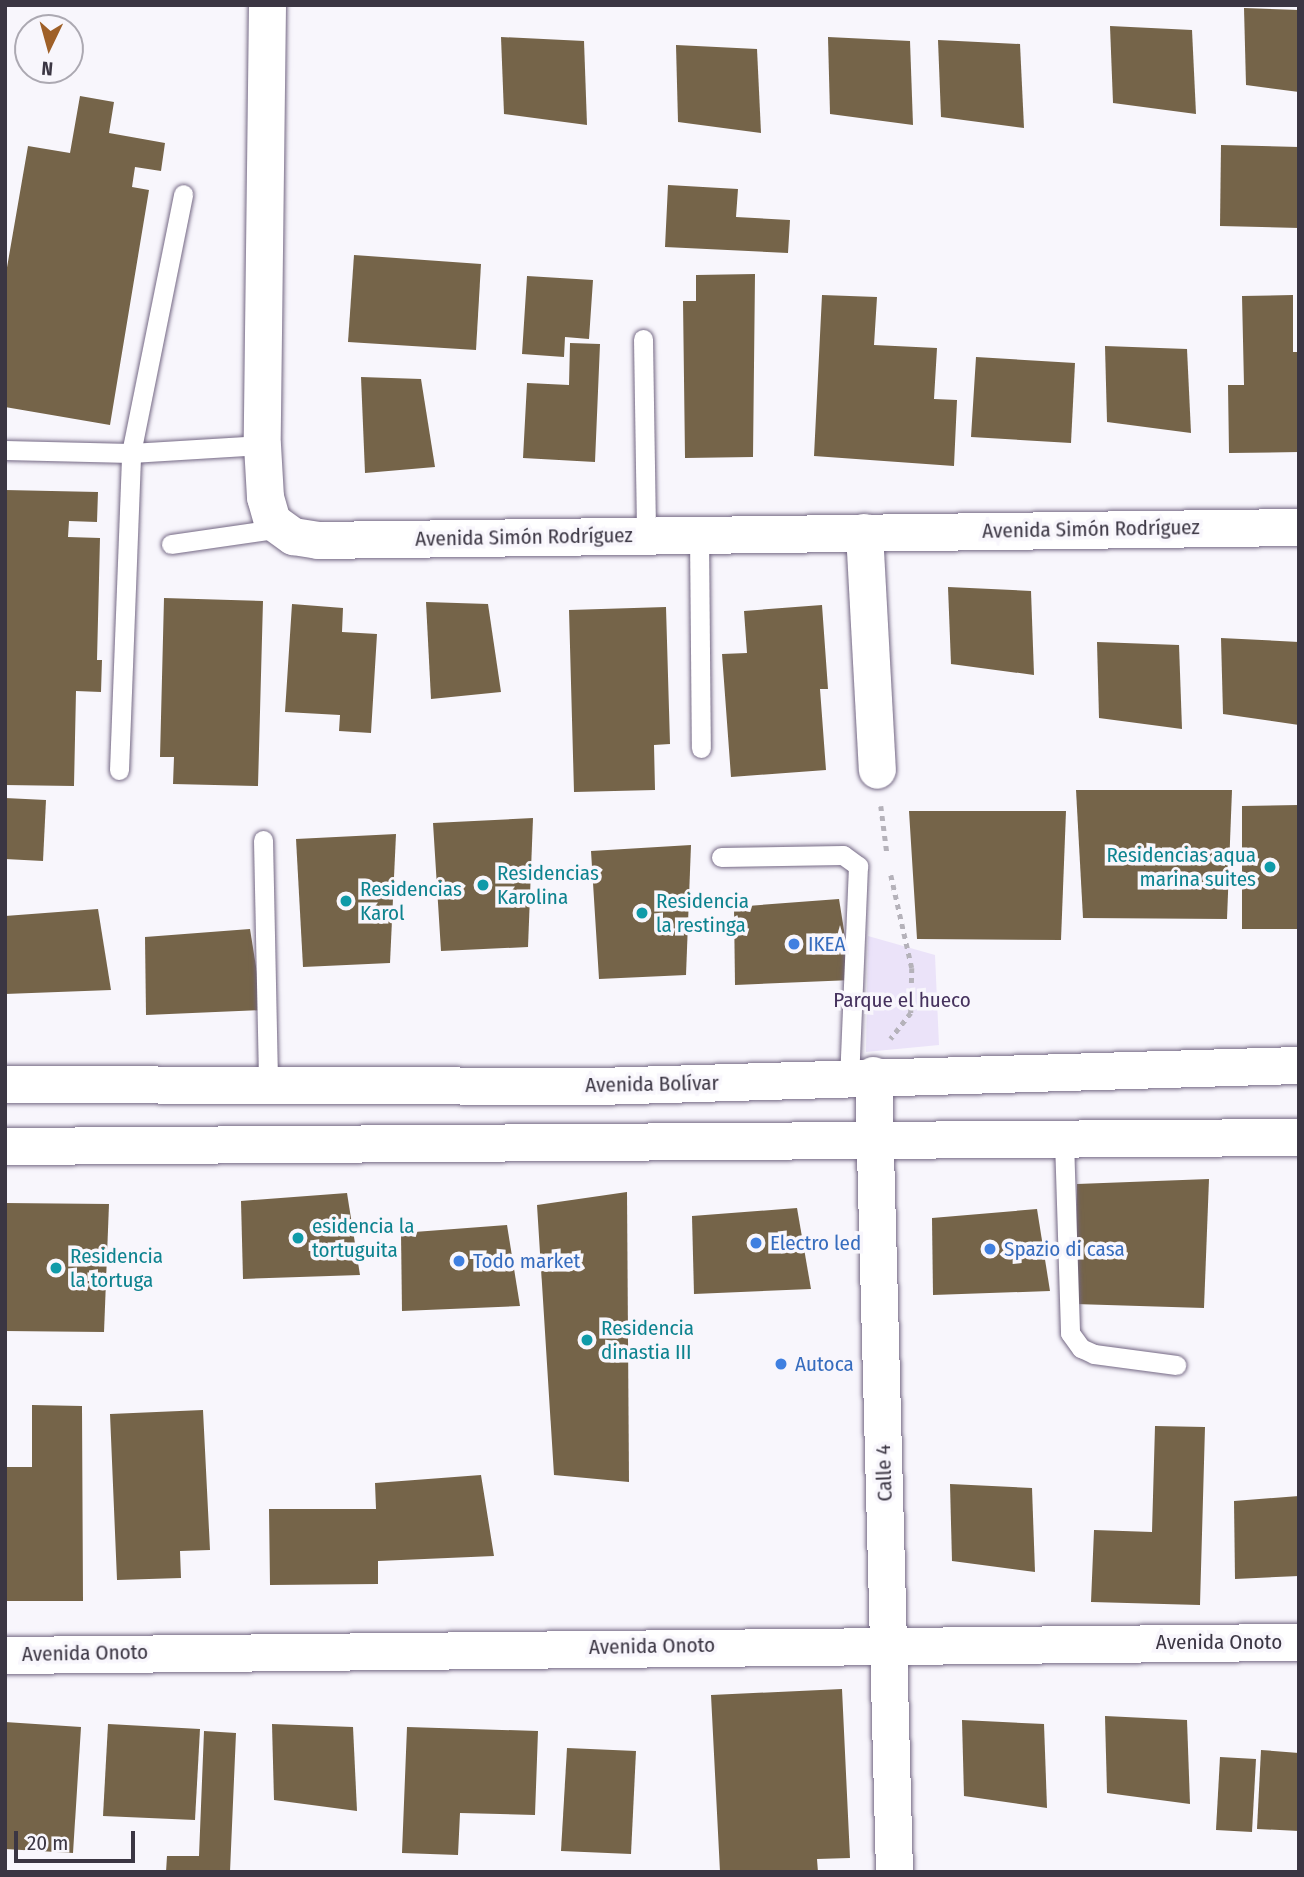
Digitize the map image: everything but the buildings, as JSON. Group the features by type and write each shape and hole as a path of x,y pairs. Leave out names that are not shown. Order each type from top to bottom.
{"street":[{"path":"267,5 262,445 265,497 272,521 282,528"},
{"name":"Avenida Simón Rodríguez","path":"282,528 293,536 317,540 1299,527"},
{"path":"864,532 877,770"},
{"name":"Avenida Bolívar","path":"5,1084 598,1086 861,1076 1299,1065"},
{"name":"Calle 4","path":"861,1076 875,1141 894,1872"},
{"path":"5,1146 1298,1137"},
{"name":"Avenida Onoto","path":"5,1654 889,1642 1299,1642"}],"lane":[{"path":"118,771 131,453 183,194"},
{"path":"643,339 646,536"},
{"path":"5,450 131,453 262,445"},
{"path":"171,544 282,528"},
{"path":"699,535 701,748"},
{"path":"263,840 268,1086"},
{"path":"721,858 843,855 858,866 861,1076"},
{"path":"1298,1137 1299,1160"},
{"path":"1065,1140 1070,1333 1081,1348 1094,1354 1176,1366"}],"path":[{"path":"877,770 888,859"},
{"path":"861,1076 911,1013 912,968 890,873"}],"green space":[{"name":"Parque el hueco","path":"868,936 935,955 939,1045 866,1052"}],"place":[{"name":"Residencias aqua marina suites","path":"1270,867"},
{"name":"Residencias Karolina","path":"483,885"},
{"name":"Residencias Karol","path":"346,901"},
{"name":"Residencia la restinga","path":"642,913"},
{"name":"IKEA","path":"794,944"},
{"name":"esidencia la tortuguita","path":"298,1238"},
{"name":"Electro led","path":"756,1243"},
{"name":"Spazio di casa","path":"990,1249"},
{"name":"Todo market","path":"459,1261"},
{"name":"Residencia la tortuga","path":"56,1268"},
{"name":"Residencia dinastia III","path":"587,1340"},
{"name":"Autoca","path":"781,1364"}]}
